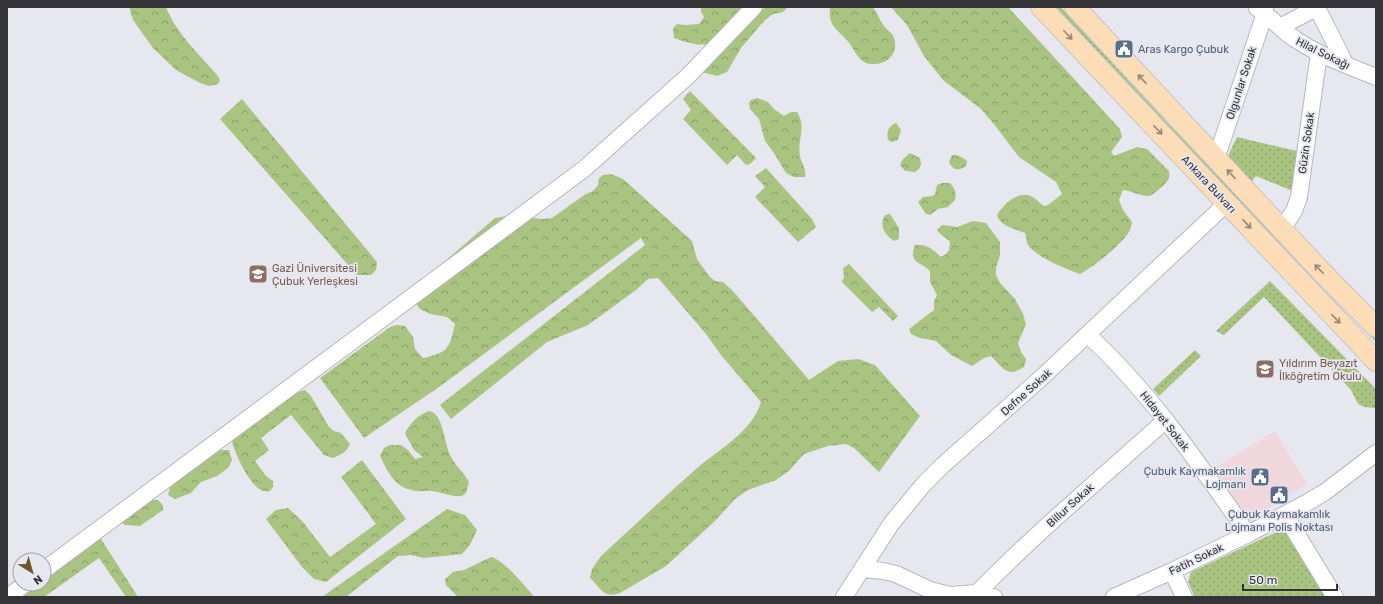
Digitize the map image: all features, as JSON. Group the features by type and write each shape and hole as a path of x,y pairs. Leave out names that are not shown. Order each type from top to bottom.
{"main road":[{"name":"Ankara Bulvarı","path":"1041,7 1376,360"},
{"name":"Ankara Bulvarı","path":"1075,7 1216,159 1376,327"}],"street":[{"path":"52,564 584,169 688,76 754,7"},
{"path":"1280,27 1318,7 1346,65"},
{"name":"Olgunlar Sokak","path":"1216,159 1262,9"},
{"name":"Hilal Sokağı","path":"1262,9 1293,38 1319,53 1376,77"},
{"name":"Güzin Sokak","path":"1282,229 1294,211 1299,197 1319,53"},
{"name":"Defne Sokak","path":"844,597 891,524 928,480 1088,335 1227,203"},
{"name":"Hidayet Sokak","path":"1088,335 1123,368 1166,420 1248,534"},
{"name":"Billur Sokak","path":"977,593 1040,533 1166,420"},
{"name":"Fatih Sokak","path":"1114,597 1172,571 1285,515 1325,492 1376,453"},
{"path":"1285,515 1336,597"},
{"path":"862,569 896,574 930,590 950,595 977,593 994,597"},
{"path":"1172,571 1184,597"}],"shaded area":[{"name":"Çubuk Kaymakamlık Lojmanı","path":"1275,431 1307,484 1245,522 1213,469"}],"green space":[{"path":"130,7 166,7 170,17 182,34 217,75 220,80 218,84 209,86 200,83 176,70 153,48 133,20"},
{"path":"701,7 742,7 752,14 757,13 766,7 787,8 783,12 773,14 764,21 741,48 727,72 717,76 701,72 708,44 695,44 674,38 673,28 677,24 699,24 704,17 701,12"},
{"path":"830,7 872,7 894,38 895,46 893,54 888,60 878,64 868,64 863,61 847,40 833,26 830,18"},
{"path":"891,7 1008,7 1120,129 1122,137 1111,152 1114,156 1137,147 1147,149 1169,171 1168,180 1153,194 1148,196 1123,190 1119,200 1123,210 1132,222 1131,228 1122,241 1111,252 1080,274 1052,262 1038,254 1028,245 1025,233 1008,227 998,219 997,215 1004,206 1018,196 1029,195 1044,206 1048,205 1062,194 1056,182 1019,157 981,109 943,80 924,56 907,25"},
{"path":"1056,7 1061,7 1216,174 1376,337 1376,342 1214,177"},
{"path":"690,91 756,158 750,164 746,165 737,155 727,165 683,119 691,110 683,99"},
{"path":"757,98 768,102 774,109 784,116 791,112 797,112 802,128 799,150 805,171 805,177 794,177 786,173 765,141 759,119 750,109 749,103 751,100"},
{"path":"242,99 377,262 376,270 371,275 357,275 220,119"},
{"path":"896,123 901,130 898,140 892,142 888,140 888,131 890,127"},
{"path":"1237,137 1301,152 1293,191 1256,176 1250,184 1226,160"},
{"path":"910,153 920,158 921,164 919,169 915,172 905,171 900,165 903,159"},
{"path":"952,155 960,156 967,161 966,166 961,169 954,169 949,162"},
{"path":"766,168 812,219 816,227 798,242 755,197 765,187 755,176"},
{"path":"611,174 623,179 692,241 697,259 709,276 715,281 723,282 733,291 809,380 838,361 858,359 875,365 920,416 879,472 854,448 846,444 828,446 804,454 789,471 776,480 748,490 735,499 716,520 666,566 620,593 610,595 603,592 590,578 592,569 601,556 672,490 743,431 757,413 761,402 658,278 648,279 636,290 588,325 547,342 451,419 440,405 645,245 641,238 439,387 364,438 320,378 390,327 397,325 405,326 413,337 415,349 423,358 443,351 449,344 455,324 447,317 430,314 420,309 408,293 495,218 507,216 543,219 552,218 584,195 593,191 598,185 599,178 603,175"},
{"path":"942,183 950,183 954,188 956,197 955,200 948,207 938,209 930,215 926,214 918,202 923,197 932,196 935,194 937,185"},
{"path":"890,214 899,228 899,239 894,241 885,233 882,223 885,215"},
{"path":"973,221 986,223 1000,242 1000,255 996,268 996,275 1000,283 1015,299 1023,314 1026,324 1018,343 1021,352 1026,359 1024,367 1013,372 1009,372 1002,368 991,356 984,358 972,366 951,355 936,341 920,338 911,334 909,329 934,310 934,301 937,295 930,282 930,271 914,259 913,251 915,245 923,245 941,257 948,251 950,242 937,230 942,225 957,227"},
{"path":"849,264 898,316 893,321 879,307 872,312 842,282 844,277 843,268"},
{"path":"1270,281 1376,389 1376,408 1364,407 1358,404 1351,390 1264,297 1224,335 1216,331"},
{"path":"1195,350 1201,356 1159,396 1153,389"},
{"path":"305,390 311,396 329,427 334,431 341,433 350,444 349,447 341,454 333,458 324,455 291,415 261,438 269,450 255,461 266,476 273,481 273,487 270,491 262,491 256,487 247,475 239,461 232,441 279,404 298,392"},
{"path":"429,411 438,417 451,457 469,482 466,493 462,496 454,496 430,491 416,491 403,487 386,469 380,456 384,448 390,445 401,445 408,450 415,459 423,457 414,450 405,433 415,419"},
{"path":"220,450 229,450 232,460 229,467 217,476 201,482 191,493 175,499 168,495 174,480 210,453"},
{"path":"362,460 406,519 326,582 314,579 302,567 266,519 276,510 288,508 303,522 330,557 376,524 341,477"},
{"path":"145,500 158,500 163,505 163,510 140,526 125,525 122,523 121,517"},
{"path":"447,509 465,515 477,530 470,545 462,554 424,558 411,555 398,556 346,597 322,597"},
{"path":"1287,527 1326,597 1195,597 1188,582 1191,572"},
{"path":"98,534 138,597 126,597 99,558 52,591 52,569"},
{"path":"491,557 508,568 534,597 458,597 446,585 445,579 453,572 464,570"},
{"path":"22,592 51,592 44,597 15,597"}],"place":[{"name":"Aras Kargo Çubuk","path":"1124,49"},
{"name":"Gazi Üniversitesi Çubuk Yerleşkesi","path":"258,274"},
{"name":"Yıldırım Beyazıt İlköğretim Okulu","path":"1265,369"},
{"name":"Çubuk Kaymakamlık Lojmanı","path":"1260,477"},
{"name":"Çubuk Kaymakamlık Lojmanı Polis Noktası","path":"1279,495"}]}
